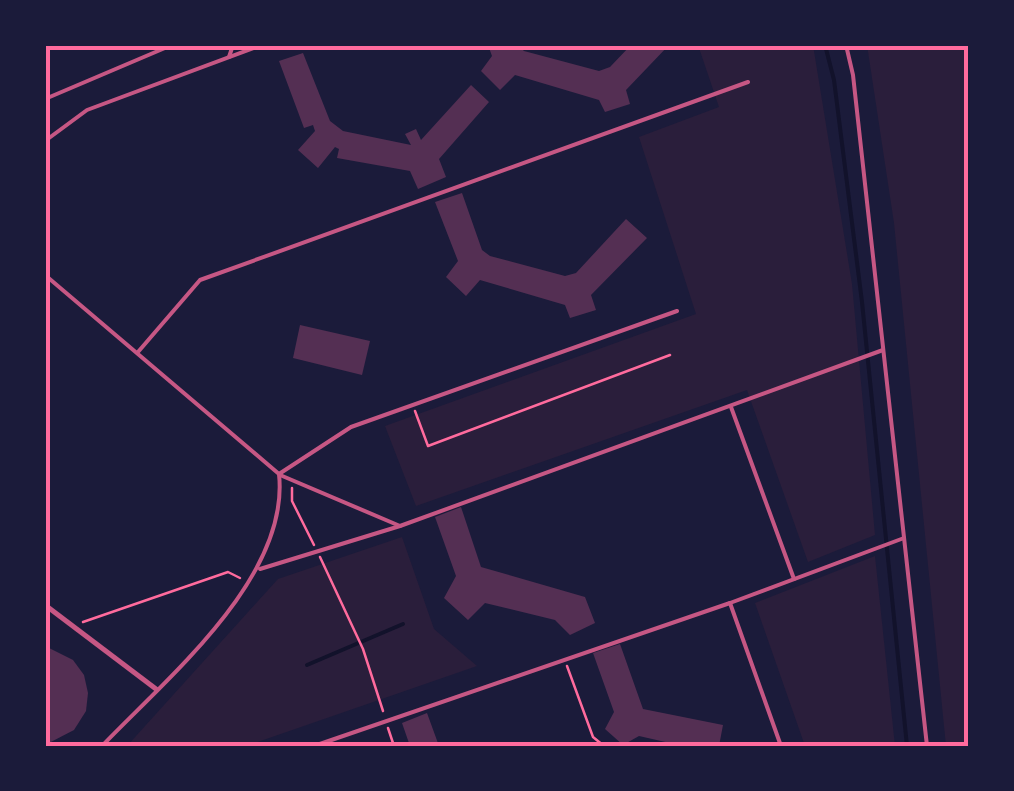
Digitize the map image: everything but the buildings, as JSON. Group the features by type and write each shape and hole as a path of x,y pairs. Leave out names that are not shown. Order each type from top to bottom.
{"street":[{"path":"45,605 156,689"}],"lane":[{"path":"45,99 172,45"},
{"path":"230,56 233,45"},
{"path":"45,140 87,110 262,45"},
{"path":"846,45 926,746"},
{"path":"138,352 200,280 748,82"},
{"path":"45,275 279,474 400,526"},
{"path":"279,474 351,427 677,311"},
{"path":"260,568 400,526 883,350"},
{"path":"731,407 794,579"},
{"path":"102,746 251,584 279,519 279,474"},
{"path":"314,746 730,603 905,538"},
{"path":"730,603 781,746"}],"path":[{"path":"412,405 428,446 670,355"},
{"path":"72,626 228,572 251,584"},
{"path":"352,625 364,650 394,746"},
{"path":"565,660 593,737 604,746"}],"shaded area":[{"path":"698,45 813,45 852,284 875,535 808,562 747,390 416,506 385,426 696,314 639,137 719,107"},
{"path":"867,45 969,45 969,746 946,746 894,223"},
{"path":"402,537 434,629 477,666 246,746 127,746 278,579"},
{"path":"875,556 895,746 805,746 755,603"}],"waterway":[{"path":"825,45 834,80 862,302 907,746"},
{"path":"307,665 403,624"}]}
